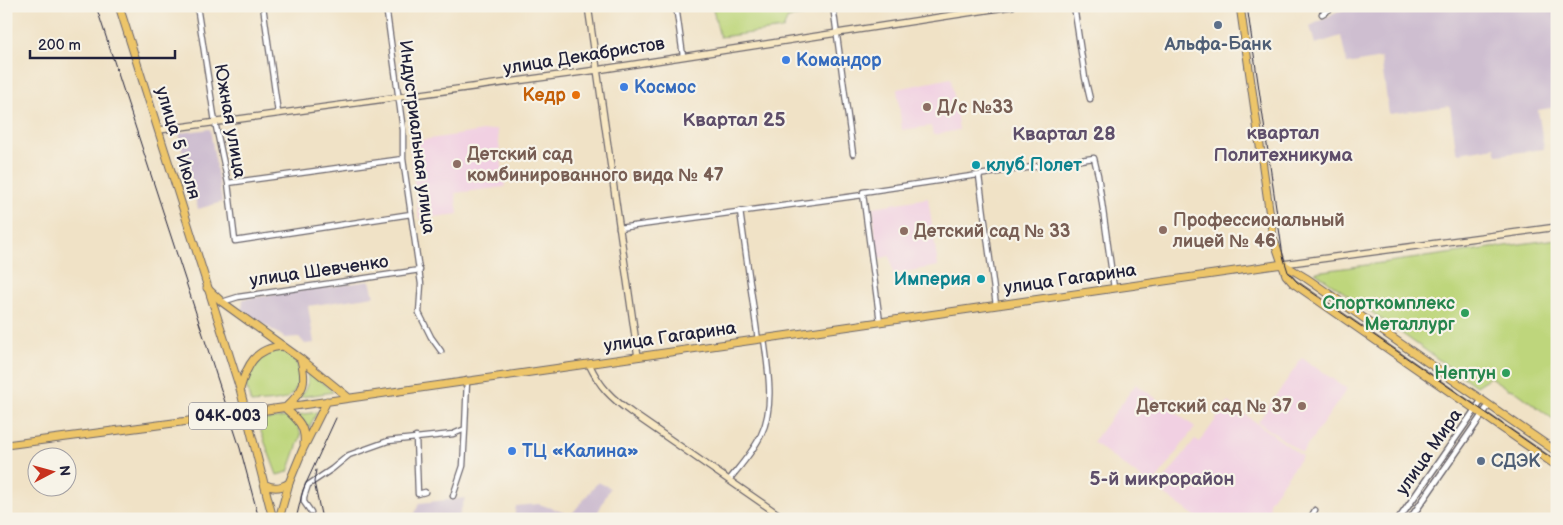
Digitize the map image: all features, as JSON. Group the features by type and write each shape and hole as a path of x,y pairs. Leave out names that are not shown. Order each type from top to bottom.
{"main road":[{"name":"улица 5 Июля","path":"120,6 212,305"},
{"path":"588,6 638,357"},
{"name":"улица Декабристов","path":"159,130 597,70 837,33 980,8 1012,6"},
{"path":"1240,6 1273,237 1286,275 1293,283 1348,322 1557,466"},
{"name":"улица Гагарина","path":"6,445 285,408 467,380 1557,226"},
{"path":"1283,264 1557,452"},
{"path":"207,288 222,302 301,359 349,398"},
{"path":"222,302 212,305 240,389 266,485 273,519"},
{"path":"240,389 246,370 261,351 271,347 283,346"},
{"path":"301,359 305,375 302,390 285,408 302,425 305,433 303,449"},
{"path":"589,364 598,381 610,396 786,519"},
{"path":"278,519 289,483 303,449 328,401"},
{"path":"266,485 276,488 289,483"}],"street":[{"name":"Южная улица","path":"197,6 215,122 228,183 235,241 411,214"},
{"path":"263,6 278,113"},
{"name":"Индустриальная улица","path":"386,6 399,96 411,214 420,270 421,292 419,313 431,337 441,351"},
{"path":"676,6 683,56"},
{"path":"833,6 853,154"},
{"path":"1074,6 1084,78 1090,99"},
{"path":"1322,14 1336,6"},
{"path":"619,228 1094,158 1114,288"},
{"path":"228,183 404,159"},
{"path":"979,176 996,306"},
{"path":"863,192 880,322"},
{"path":"729,480 753,449 765,423 770,387 740,211"},
{"name":"улица Шевченко","path":"222,302 238,297 420,270"},
{"path":"1293,283 1300,274"},
{"path":"1348,322 1355,312"},
{"path":"1424,374 1430,364"},
{"path":"453,496 462,466 467,380"},
{"path":"1458,397 1464,388"},
{"name":"улица Мира","path":"1399,519 1482,400"},
{"name":"улица Мира","path":"1410,519 1489,404"},
{"path":"1496,424 1503,414"},
{"path":"311,512 304,502 308,485 349,455 388,441 453,434 465,429"},
{"path":"416,437 418,494 425,492"},
{"path":"1537,452 1544,443"},
{"path":"1310,519 1316,510"}],"shaded area":[{"path":"1350,6 1557,6 1557,107 1538,110 1544,149 1497,155 1495,147 1459,153 1456,150 1450,106 1389,114 1381,58 1347,64 1341,36 1315,44 1310,26"},
{"name":"Д/с №33","path":"951,78 959,130 933,135 931,126 902,130 897,89"},
{"path":"210,129 222,202 198,209 179,133"},
{"name":"Детский сад комбинированного вида № 47","path":"497,129 505,187 455,193 458,214 419,219 409,142"},
{"name":"Детский сад № 33","path":"928,198 938,266 893,274 890,256 877,259 873,207"},
{"path":"370,281 374,296 308,306 314,343 305,344 299,337 285,338 242,310 243,299"},
{"name":"Детский сад № 37","path":"1302,358 1347,389 1302,453 1258,422"},
{"path":"1136,384 1195,427 1152,486 1093,442"},
{"path":"1228,402 1302,456 1269,502 1271,519 1199,519 1157,489 1195,439 1200,442"},
{"path":"598,482 610,488 597,514 604,519 514,519 516,506 539,504 571,515"},
{"path":"465,498 458,519 413,519 419,503"}],"green space":[{"path":"712,6 823,6 822,13 788,18 783,29 720,37"},
{"name":"Спорткомплекс Металлург","path":"1557,239 1557,422 1514,390 1508,389 1490,377 1476,386 1315,272"},
{"path":"279,349 289,354 298,366 299,376 295,389 291,395 284,399 251,403 245,382 247,374 270,350"},
{"path":"307,369 333,392 300,397 307,384"},
{"path":"317,412 309,428 298,415"},
{"path":"287,417 298,425 301,435 288,472 277,475 257,421"}],"tram line":[{"path":"1247,6 1283,256 1288,272 1297,282 1557,462"}],"railway":[{"path":"96,6 240,448 259,519"},
{"path":"296,519 303,490 336,418"},
{"path":"316,470 314,482 322,519"}],"place":[{"name":"Альфа-Банк","path":"1218,25"},
{"name":"Командор","path":"786,60"},
{"name":"Космос","path":"624,87"},
{"name":"Кедр","path":"576,95"},
{"name":"Д/с №33","path":"927,107"},
{"name":"Детский сад комбинированного вида № 47","path":"457,164"},
{"name":"клуб Полет","path":"976,165"},
{"name":"Профессиональный лицей № 46","path":"1163,230"},
{"name":"Детский сад № 33","path":"904,231"},
{"name":"Империя","path":"981,279"},
{"name":"Спорткомплекс Металлург","path":"1465,313"},
{"name":"Нептун","path":"1506,373"},
{"name":"Детский сад № 37","path":"1302,406"},
{"name":"ТЦ «Калина»","path":"512,451"},
{"name":"СДЭК","path":"1481,461"}],"district":[{"name":"Квартал 25","path":"734,120"},
{"name":"Квартал 28","path":"1064,134"},
{"name":"квартал Политехникума","path":"1283,144"},
{"name":"5-й микрорайон","path":"1162,479"}]}
